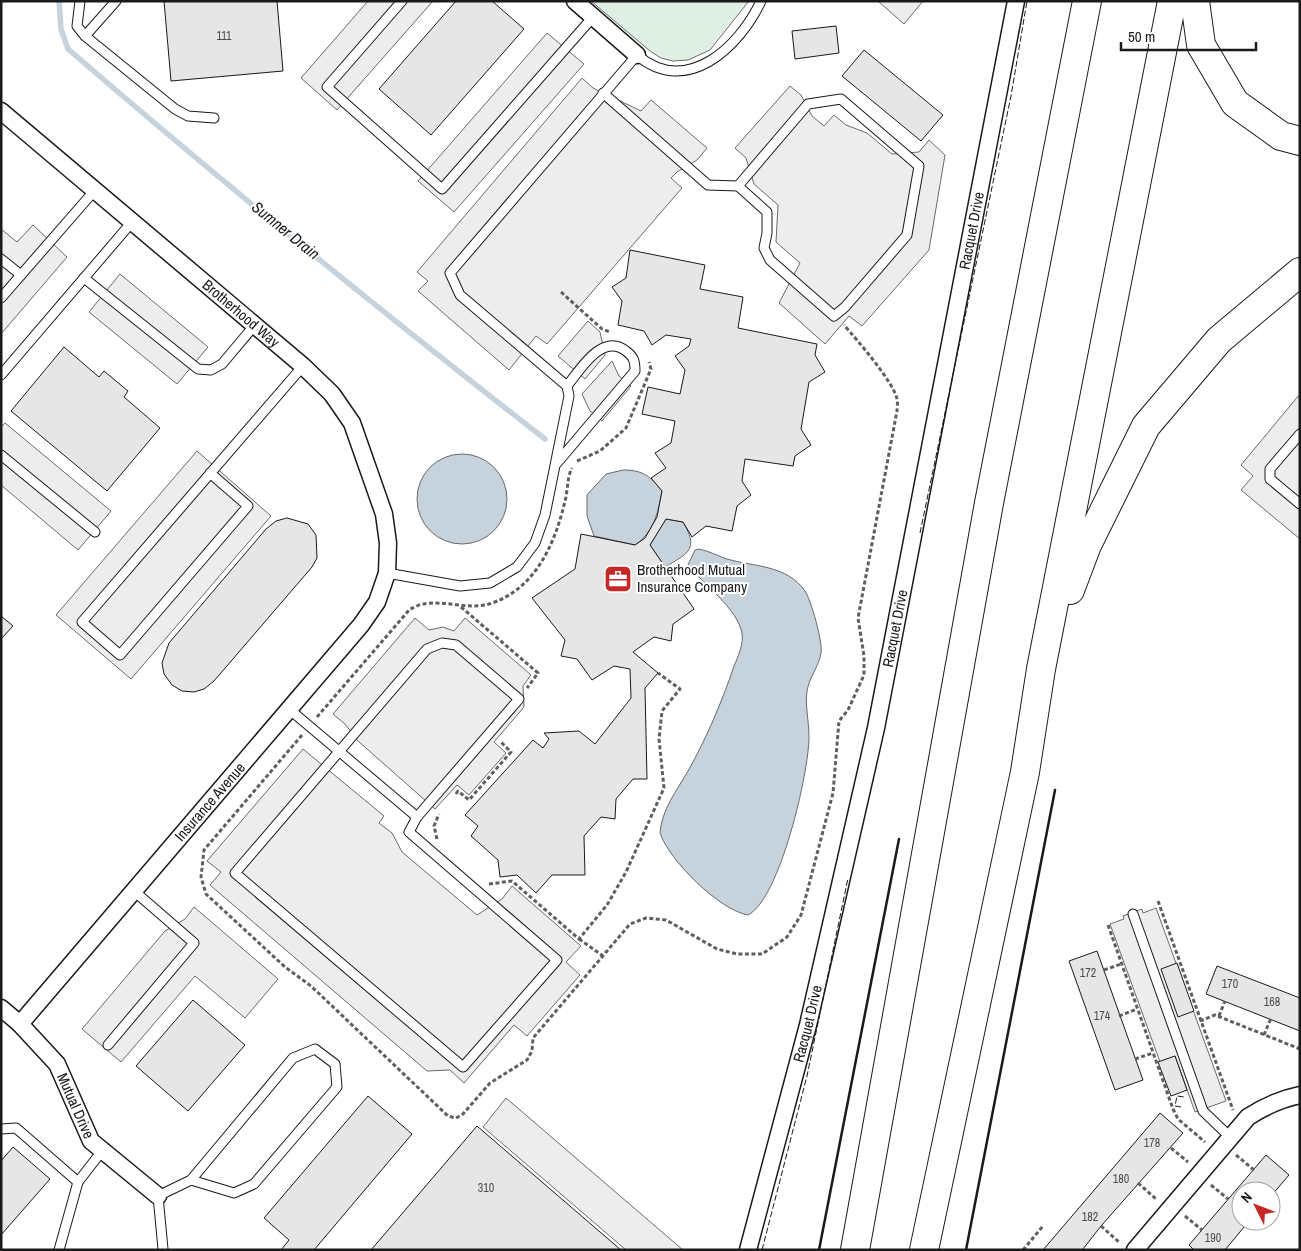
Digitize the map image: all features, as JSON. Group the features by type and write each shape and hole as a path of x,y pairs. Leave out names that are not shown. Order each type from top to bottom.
{"highway":[{"path":"1073,74 1076,1"},
{"path":"855,1250 989,503 1087,1"},
{"path":"924,1250 1025,772 1041,669 1172,1"},
{"path":"1195,1 1201,45 1235,102 1281,136 1300,141"},
{"path":"1041,669 1087,546 1146,426 1219,340 1300,272"}],"street":[{"path":"574,1 637,55"},
{"name":"Racquet Drive","path":"748,1250 808,1025 876,728 1016,1"},
{"name":"Brotherhood Way","path":"1,111 303,366 332,394 352,422 384,514 388,543 388,573"},
{"name":"Insurance Avenue","path":"20,1024 361,625 376,602 388,573"},
{"name":"Mutual Drive","path":"1,1008 20,1024 57,1064 91,1141 158,1196"},
{"path":"1135,1250 1248,1118 1264,1107 1283,1098 1300,1095"}],"lane":[{"path":"80,1 77,26 85,36 175,110 188,116 214,118"},
{"path":"85,36 116,1"},
{"path":"402,1 327,87 442,189 593,17"},
{"path":"388,573 460,586 490,583 517,567 535,543 545,515 556,464 569,396 567,386 460,295 450,273 637,55 662,71 682,72 702,66 729,45 756,13 761,1"},
{"path":"604,93 708,185 738,186 767,212 767,233 764,248 770,260 834,316 845,307 907,235 919,166 841,99 808,104 738,186"},
{"path":"1,298 95,190"},
{"path":"1,375 132,222"},
{"path":"1,259 21,275"},
{"path":"84,278 198,369 211,370 222,364 254,326"},
{"path":"556,464 635,371 635,362 632,355 622,347 612,345 600,348 567,386"},
{"path":"210,473 248,506 120,655 82,622 210,473 303,366"},
{"path":"1300,434 1270,469 1270,480 1300,504"},
{"path":"1,455 95,532"},
{"path":"442,643 456,645 519,699 417,817 409,832 557,960 463,1068 235,873 427,649 442,643"},
{"path":"289,709 417,817"},
{"path":"108,1045 194,943 134,891"},
{"path":"1133,914 1203,1111 1230,1138"},
{"path":"163,1250 158,1196 191,1180 293,1058 315,1049 335,1064 337,1087 254,1184 234,1193 191,1180"},
{"path":"1,1128 16,1128 78,1182"},
{"path":"58,1250 78,1182 102,1151"}],"path":[{"path":"560,292 602,329 613,334"},
{"path":"648,358 652,369 626,428 600,451 574,463 569,473 569,486 554,540 543,562 526,582 509,594 488,604 460,606 424,603 410,610 204,850 201,862 201,877 206,894 285,967 311,986 448,1116 456,1118 463,1114 490,1083 527,1060 532,1051 533,1038 630,924 646,918 666,920 717,949 737,954 762,954 787,937 801,915 833,793 839,721 848,710 864,675 864,656 858,618 897,411 897,400 893,390 858,341 834,316"},
{"path":"460,606 538,673 527,686 528,693"},
{"path":"579,939 607,905 626,872 664,788 659,739 662,711 680,688 658,673"},
{"path":"453,797 458,791 469,800 511,752 500,741 506,734"},
{"path":"437,840 434,826 438,815 443,809"},
{"path":"482,878 490,884 512,881 579,939 603,956"},
{"path":"1158,901 1233,1111"},
{"path":"1108,926 1178,1119 1205,1143"},
{"path":"1104,970 1121,964"},
{"path":"1219,1016 1225,1001"},
{"path":"1119,1016 1137,1009"},
{"path":"1200,1021 1215,1015 1219,1016 1300,1049"},
{"path":"1264,1035 1271,1018"},
{"path":"1135,1060 1153,1053"},
{"path":"1171,1148 1188,1163"},
{"path":"1236,1154 1254,1170"},
{"path":"1138,1183 1157,1199"},
{"path":"1211,1184 1228,1200"},
{"path":"1184,1215 1202,1230"},
{"path":"1023,1250 1043,1226"},
{"path":"1101,1226 1120,1243"}],"green space":[{"path":"591,1 749,1 710,50 688,60 673,61 661,58 650,51"}],"shaded area":[{"path":"368,1 433,1 337,110 301,78"},
{"path":"878,1 923,1 904,24"},
{"path":"547,33 584,64 454,212 418,181"},
{"path":"582,78 593,88 641,111 651,100 707,148 697,160 677,172 671,178 682,188 547,344 536,336 509,370 418,291 428,281 417,272"},
{"path":"790,86 801,95 812,116 824,126 834,115 846,125 867,133 892,154 919,152 929,140 945,155 929,250 862,326 849,316 825,344 779,303 800,263 776,242 778,205 754,184 746,158 735,148"},
{"path":"33,225 67,257 1,334 1,229 17,242"},
{"path":"120,274 208,347 177,384 89,312"},
{"path":"588,321 600,332 605,355 585,379 558,356"},
{"path":"612,361 619,376 631,386 602,421 590,411 582,394"},
{"path":"1300,394 1300,539 1241,490 1253,476 1241,465"},
{"path":"5,423 111,511 78,550 1,485 1,427"},
{"path":"197,451 271,516 131,679 56,615"},
{"path":"462,454 479,458 494,467 503,482 507,499 503,516 494,531 479,540 462,544 445,540 430,531 421,516 417,499 421,482 430,467 445,458"},
{"path":"623,470 636,471 646,475 662,491 657,514 651,528 635,545 594,536 587,516 587,495 606,474"},
{"path":"666,519 683,522 688,531 691,544 685,554 665,567 650,545"},
{"path":"699,549 727,559 770,568 798,582 805,591 810,603 820,640 820,658 807,691 808,754 798,804 781,861 771,885 760,904 748,915 723,904 696,882 673,856 660,833 667,808 695,759 713,720 739,654 742,641 742,633 734,614 688,565 695,550"},
{"path":"415,618 429,630 443,627 454,631 465,618 531,675 523,686 524,707 494,742 506,753 469,795 457,785 435,809 358,741 345,724 333,714"},
{"path":"303,749 384,816 379,823 392,833 402,852 477,915 502,899 512,886 581,946 566,962 580,975 527,1036 514,1025 464,1083 450,1070 427,1071 210,885 221,872 207,861"},
{"path":"194,907 278,979 245,1018 195,976 121,1062 82,1029 165,931 185,919"},
{"path":"1156,908 1226,1101 1195,1112 1175,1056 1160,1062 1110,924 1124,919 1123,916 1142,909 1143,913"},
{"path":"506,1098 683,1250 626,1250 483,1127"}],"building":[{"path":"164,1 277,1 283,71 171,81"},
{"path":"456,1 492,1 524,29 431,135 379,89"},
{"path":"836,26 839,53 795,59 792,31"},
{"path":"864,50 943,115 921,141 842,76"},
{"name":"Brotherhood Mutual Insurance Company","path":"630,250 705,265 700,289 743,297 738,328 817,344 815,355 825,372 809,382 801,429 811,445 795,456 793,466 745,459 742,481 751,495 737,506 732,531 706,526 692,537 683,522 666,519 650,545 694,609 673,624 671,641 654,637 633,652 658,673 645,688 647,779 633,779 616,799 615,819 601,817 584,836 585,875 552,875 536,893 517,875 500,877 498,860 471,836 478,826 465,815 533,740 543,748 549,739 544,733 579,731 595,744 631,698 630,669 614,666 592,680 577,659 561,656 565,640 532,598 575,569 581,534 635,545 645,538 657,517 662,491 651,478 666,468 655,453 671,443 675,421 642,414 648,387 680,394 685,370 675,356 689,346 691,339 666,335 652,345 644,331 618,325 622,301 612,287 626,278"},
{"path":"64,347 99,377 104,371 128,391 124,397 160,428 107,491 11,411"},
{"path":"287,518 308,524 316,535 317,558 312,567 214,681 204,689 194,692 182,691 172,685 164,674 162,663 169,643 266,529 276,521"},
{"path":"1,616 13,626 1,639"},
{"path":"1097,951 1143,1080 1115,1090 1069,961"},
{"path":"1177,963 1194,1011 1178,1017 1161,969"},
{"path":"1217,966 1300,998 1300,1031 1206,994"},
{"path":"193,1000 245,1045 188,1111 136,1066"},
{"path":"1175,1056 1187,1090 1171,1096 1158,1062"},
{"path":"368,1096 412,1134 314,1250 281,1250 289,1240 264,1218"},
{"path":"1160,1113 1183,1133 1101,1226 1084,1250 1043,1250"},
{"path":"477,1126 621,1250 371,1250"},
{"path":"13,1147 50,1179 1,1235 1,1161"},
{"path":"1266,1155 1289,1175 1281,1184 1281,1181 1244,1181"},
{"path":"1231,1196 1231,1231 1241,1231 1225,1250 1194,1250 1189,1245"}],"waterway":[{"name":"Sumner Drain","path":"59,1 61,29 68,49 304,247 545,439"}],"fence":[{"path":"920,533 1011,96 1027,1"},
{"path":"762,1250 807,1076 848,878"},
{"path":"1181,1107 1175,1106 1177,1096 1184,1097"}],"wall":[{"path":"966,1250 1055,790"},
{"path":"819,1250 899,839"}],"place":[{"name":"Brotherhood Mutual Insurance Company","path":"618,579"}]}
